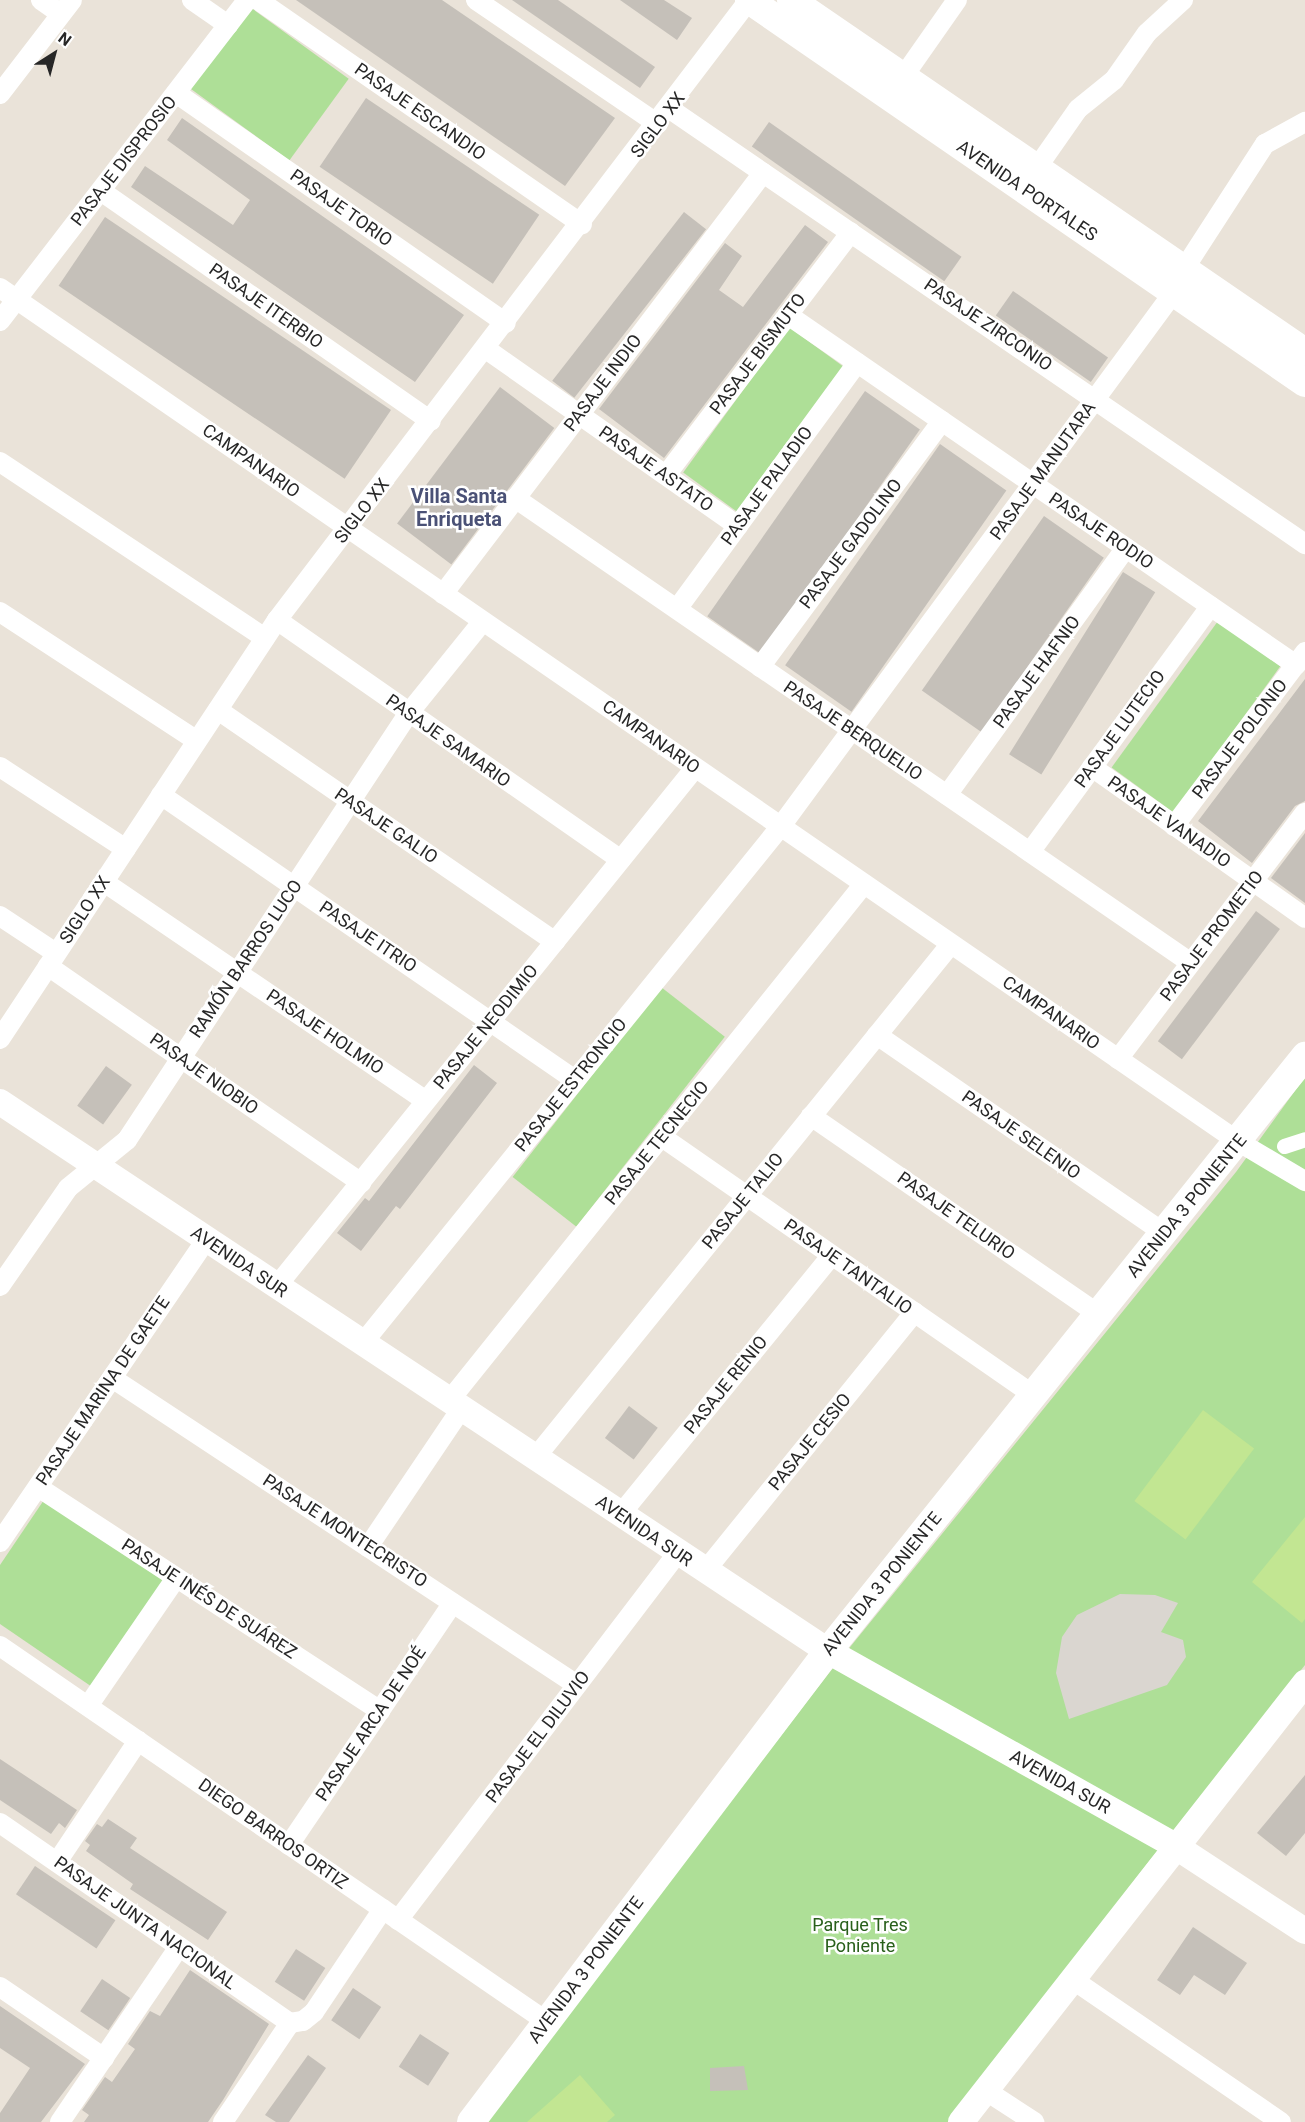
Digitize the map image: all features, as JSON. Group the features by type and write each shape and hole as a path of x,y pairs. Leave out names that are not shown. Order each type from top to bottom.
{"main road":[{"name":"AVENIDA PORTALES","path":"749,0 1029,178 1179,280 1305,352"},
{"name":"AVENIDA PORTALES","path":"791,0 903,77 1029,178"},
{"name":"AVENIDA PORTALES","path":"1179,280 1305,383"},
{"name":"AVENIDA 3 PONIENTE","path":"471,2122 828,1651 1239,1142 1305,1056"}],"street":[{"path":"0,93 67,7 41,0"},
{"path":"192,0 228,25"},
{"name":"PASAJE DISPROSIO","path":"0,321 248,0"},
{"name":"PASAJE ESCANDIO","path":"258,0 582,224"},
{"path":"476,0 658,124"},
{"name":"SIGLO XX","path":"0,1039 277,620 670,109 749,0"},
{"path":"903,77 957,0"},
{"path":"1029,178 1078,109 1114,80 1147,33 1183,0"},
{"name":"PASAJE TORIO","path":"176,93 506,323"},
{"name":"PASAJE ZIRCONIO","path":"670,109 1305,544"},
{"name":"PASAJE MANUTARA","path":"781,826 1096,399 1179,280 1265,144 1305,122"},
{"name":"PASAJE INDIO","path":"443,594 764,173"},
{"name":"PASAJE ITERBIO","path":"101,191 431,421"},
{"name":"PASAJE BISMUTO","path":"666,475 851,232"},
{"name":"CAMPANARIO","path":"0,288 1239,1142 1305,1181"},
{"name":"PASAJE RODIO","path":"788,315 1211,606 1300,659"},
{"name":"PASAJE ASTATO","path":"486,349 738,526"},
{"name":"PASAJE PALADIO","path":"677,609 857,363"},
{"name":"PASAJE GADOLINO","path":"760,667 942,421"},
{"path":"0,462 265,638"},
{"name":"PASAJE BERQUELIO","path":"515,498 1191,963"},
{"name":"PASAJE HAFNIO","path":"948,795 1126,548"},
{"name":"PASAJE LUTECIO","path":"1030,852 1211,606"},
{"path":"0,612 197,741"},
{"name":"PASAJE SAMARIO","path":"277,620 408,714 621,860"},
{"name":"RAMÓN BARROS LUCO","path":"0,1286 68,1188 127,1140 408,714 483,621"},
{"name":"PASAJE POLONIO","path":"1174,826 1300,659"},
{"name":"PASAJE GALIO","path":"218,710 555,942"},
{"path":"0,767 126,849"},
{"name":"PASAJE VANADIO","path":"1092,767 1305,918"},
{"name":"PASAJE NEODIMIO","path":"276,1287 695,768"},
{"name":"PASAJE ITRIO","path":"161,795 575,1080"},
{"name":"PASAJE PROMETIO","path":"1119,1059 1305,813"},
{"name":"PASAJE ESTRONCIO","path":"362,1344 781,826"},
{"name":"PASAJE HOLMIO","path":"104,882 426,1101"},
{"name":"PASAJE TECNECIO","path":"368,1547 455,1405 662,1137 864,884"},
{"name":"PASAJE NIOBIO","path":"0,916 181,1058 361,1183"},
{"name":"PASAJE TALIO","path":"535,1458 951,944"},
{"name":"PASAJE SELENIO","path":"877,1035 1165,1234"},
{"name":"AVENIDA SUR","path":"0,1102 828,1651 1174,1846 1305,1931"},
{"name":"PASAJE TELURIO","path":"812,1116 1100,1315"},
{"name":"PASAJE TANTALIO","path":"662,1137 1035,1396"},
{"path":"1284,1146 1305,1139"},
{"name":"PASAJE MARINA DE GAETE","path":"0,1542 206,1240"},
{"name":"PASAJE RENIO","path":"620,1515 832,1255"},
{"name":"PASAJE CESIO","path":"705,1571 915,1312"},
{"name":"PASAJE MONTECRISTO","path":"112,1378 577,1685"},
{"name":"PASAJE INÉS DE SUÁREZ","path":"38,1487 380,1711"},
{"name":"PASAJE EL DILUVIO","path":"223,2122 290,2023 303,2021 314,2012 577,1685 678,1553"},
{"path":"88,1706 176,1578"},
{"name":"PASAJE ARCA DE NOÉ","path":"289,1845 453,1603"},
{"name":"DIEGO BARROS ORTIZ","path":"0,1646 547,2022"},
{"path":"961,2122 1174,1846 1305,1683"},
{"path":"57,1862 138,1741"},
{"name":"PASAJE JUNTA NACIONAL","path":"0,1823 290,2023"},
{"path":"60,2122 179,1947"},
{"path":"1072,1979 1281,2122"},
{"path":"0,1987 104,2058"},
{"path":"986,2090 1034,2122"}],"green space":[{"path":"250,7 349,79 289,160 191,89"},
{"path":"789,327 844,367 738,513 683,473"},
{"path":"1218,621 1280,666 1174,813 1112,767"},
{"path":"661,987 725,1037 576,1227 513,1177"},
{"name":"Parque Tres Poniente","path":"1305,1077 1305,1665 1143,1869 951,2122 484,2122 829,1673 1236,1172"},
{"path":"1203,1410 1254,1449 1186,1540 1134,1501"},
{"path":"48,1494 171,1579 98,1691 0,1624 0,1565"},
{"path":"1305,1517 1305,1619 1302,1623 1252,1582"},
{"path":"580,2075 615,2115 607,2122 527,2122"}],"shaded area":[{"path":"1120,1594 1155,1595 1178,1603 1161,1632 1183,1640 1186,1657 1167,1685 1069,1719 1056,1673 1062,1637 1077,1615"}],"building":[{"path":"296,0 442,0 615,118 565,186"},
{"path":"512,0 558,0 655,67 640,88"},
{"path":"620,0 664,0 692,18 677,40"},
{"path":"366,98 539,215 493,284 320,167"},
{"path":"182,118 464,315 415,382 131,187 145,166 233,225 250,200 167,140"},
{"path":"769,122 962,257 944,281 752,147"},
{"path":"684,212 706,229 574,398 552,381"},
{"path":"105,217 391,410 345,479 59,286"},
{"path":"805,225 828,242 664,458 599,409 725,243 742,256 719,290 743,307"},
{"path":"1013,291 1108,358 1091,382 996,316"},
{"path":"500,387 554,428 451,564 397,524"},
{"path":"865,391 920,429 762,655 707,616"},
{"path":"940,444 1006,490 851,712 785,665"},
{"path":"1044,516 1104,558 982,732 922,690"},
{"path":"1123,572 1155,592 1041,774 1009,754"},
{"path":"1305,679 1305,801 1295,806 1252,863 1198,821"},
{"path":"1305,833 1305,903 1271,878"},
{"path":"1256,911 1280,929 1182,1059 1158,1041"},
{"path":"474,1065 497,1083 400,1209 396,1206 361,1251 337,1233 365,1198 369,1201"},
{"path":"106,1066 132,1085 103,1124 77,1106"},
{"path":"629,1406 658,1428 634,1460 605,1438"},
{"path":"0,1759 77,1810 65,1828 59,1823 51,1834 0,1800"},
{"path":"1305,1775 1305,1833 1286,1856 1257,1833"},
{"path":"108,1819 137,1838 130,1848 227,1912 208,1940 130,1889 133,1884 86,1851 90,1845 85,1841 97,1824 102,1827"},
{"path":"35,1866 115,1920 96,1948 16,1894"},
{"path":"1193,1927 1247,1963 1225,1995 1194,1975 1180,1995 1157,1980"},
{"path":"296,1949 325,1968 304,2001 275,1982"},
{"path":"190,1970 269,2024 208,2122 84,2122 89,2115 82,2110 105,2077 112,2082 135,2049 128,2044 150,2011 160,2016"},
{"path":"102,1979 130,1998 108,2030 80,2011"},
{"path":"353,1988 381,2007 359,2039 331,2020"},
{"path":"0,2006 85,2064 41,2122 0,2122 0,2113 30,2068 0,2048"},
{"path":"420,2034 449,2053 428,2086 399,2067"},
{"path":"308,2055 326,2068 289,2122 276,2122 265,2115"},
{"path":"744,2066 748,2090 710,2091 710,2068"}],"district":[{"name":"Villa Santa Enriqueta","path":"459,508"}]}
